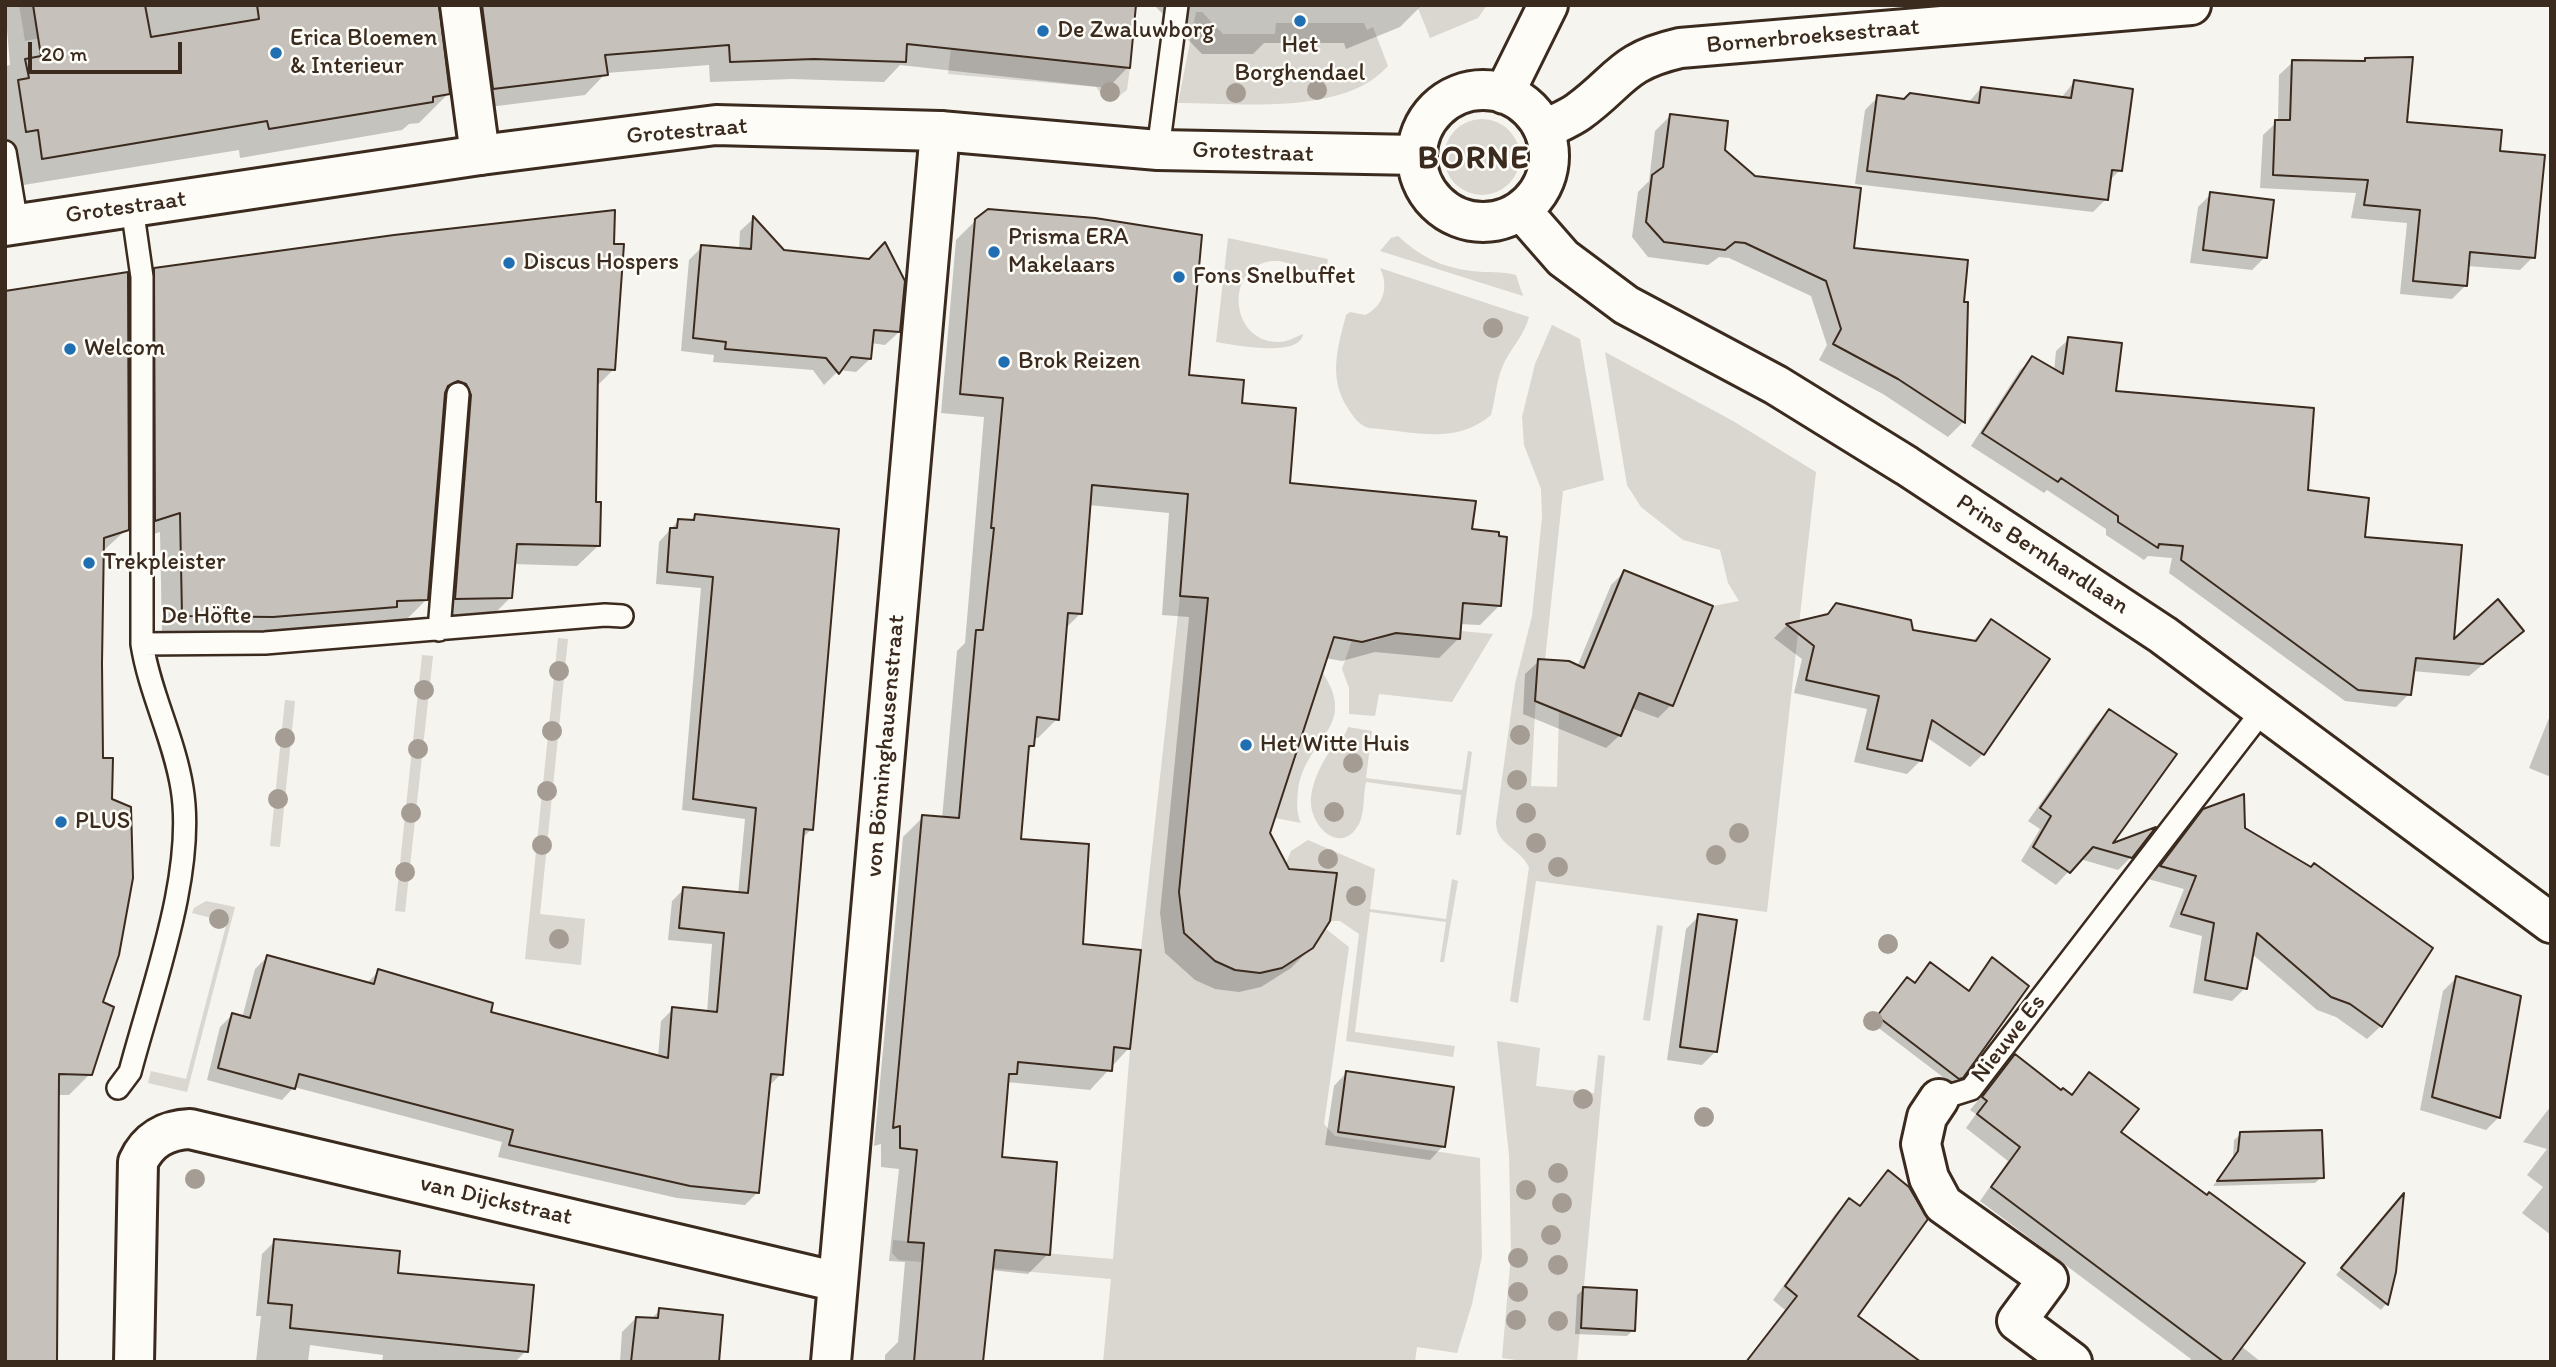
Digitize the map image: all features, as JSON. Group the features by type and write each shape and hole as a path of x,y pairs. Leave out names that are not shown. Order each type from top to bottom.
{"street":[{"path":"460,5 480,155"},
{"path":"1504,94 1548,5"},
{"name":"Bornerbroeksestraat","path":"1544,130 1578,113 1625,69 1650,55 1680,48 2191,5"},
{"path":"1477,90 1504,94 1528,107 1544,130 1549,157 1548,170 1538,193 1521,210 1487,222 1452,215 1426,190 1417,155 1418,141 1430,117 1450,98 1477,90"},
{"name":"Grotestraat","path":"11,225 480,155 716,125 940,131 1158,149 1417,155"},
{"name":"von Bönninghausenstraat","path":"831,1362 940,131"},
{"name":"Prins Bernhardlaan","path":"1521,210 1563,258 1626,304 1776,385 1907,466 2163,635 2551,923"},
{"name":"Nieuwe Es","path":"1939,1099 1927,1117 1921,1144 1929,1178 1943,1205 2048,1279 2017,1321 2072,1362"},
{"name":"van Dijckstraat","path":"134,1362 136,1172 142,1154 155,1139 180,1129 190,1129 838,1282"}],"lane":[{"path":"1158,149 1177,5"},
{"path":"5,152 11,225"},
{"name":"De Höfte","path":"132,207 142,277 142,644 265,643 605,615 622,616"},
{"path":"439,630 458,394"},
{"path":"118,1088 130,1072 181,878 186,843 183,790 172,741 146,669 142,644"},
{"name":"Nieuwe Es","path":"1939,1099 1971,1089 2263,710"}],"shaded area":[{"path":"19,5 33,5 45,37 25,41"},
{"path":"1422,5 1487,5 1478,18 1430,38 1418,8"},
{"path":"1196,12 1202,12 1223,34 1275,34 1276,23 1364,23 1367,30 1373,27 1388,66 1369,82 1345,93 1318,100 1260,104 1178,103"},
{"path":"951,48 1130,68 1127,90 1118,97 1102,95 1096,87 948,74"},
{"path":"1475,119 1489,119 1503,125 1514,136 1520,157 1517,172 1509,184 1489,195 1475,195 1461,189 1450,178 1444,164 1444,150 1450,136 1461,125"},
{"path":"1398,236 1423,255 1441,264 1478,272 1516,275 1523,296 1380,251 1391,238"},
{"path":"1228,238 1328,259 1325,277 1321,282 1289,263 1273,261 1257,266 1246,275 1240,288 1242,317 1250,330 1262,339 1278,342 1303,334 1299,341 1279,348 1216,342"},
{"path":"1380,268 1529,317 1502,368 1491,415 1477,425 1448,434 1418,433 1369,428 1353,416 1338,387 1337,352 1346,315 1350,312 1365,315 1380,301 1384,282"},
{"path":"1552,325 1580,339 1604,480 1563,491 1545,660 1538,660 1531,786 1557,787 1559,711 1621,736 1639,693 1673,706 1713,606 1739,601 1728,583 1720,550 1683,540 1641,507 1627,485 1605,352 1733,421 1816,472 1767,912 1536,881 1518,1003 1510,1001 1529,867 1500,836 1496,822 1515,684 1532,616 1542,517 1541,489 1524,445 1522,417 1535,364"},
{"path":"1180,596 1219,598 1201,661 1179,892 1215,961 1235,970 1260,973 1282,968 1313,948 1326,929 1349,947 1324,1124 1335,1136 1480,1158 1482,1256 1472,1304 1457,1353 1417,1347 1415,1362 1103,1362 1111,1279 899,1260 892,1253 893,1240 1113,1259 1130,1049"},
{"path":"1461,631 1493,634 1452,702 1379,694 1375,716 1349,714 1349,688 1342,669 1352,640 1375,641 1391,633 1460,639"},
{"path":"558,638 568,639 540,914 585,919 581,965 525,959"},
{"path":"422,655 433,656 405,912 395,911"},
{"path":"1322,672 1332,691 1335,707 1333,720 1302,773 1297,803 1301,823 1275,818"},
{"path":"285,700 295,701 280,847 270,846"},
{"path":"1348,727 1372,731 1366,778 1462,790 1468,751 1472,752 1461,835 1456,835 1461,795 1366,782 1362,814 1352,834 1335,838 1327,834 1320,827 1311,808 1312,791 1325,759"},
{"path":"1308,840 1375,869 1370,909 1446,919 1452,879 1458,881 1444,962 1440,962 1446,922 1370,912 1355,1032 1455,1046 1453,1057 1346,1041 1359,934 1340,921 1330,921 1337,874 1289,869 1286,863 1291,851"},
{"path":"206,901 235,907 187,1092 148,1083 151,1071 186,1079 227,922 192,913 194,908"},
{"path":"1657,925 1663,926 1650,1021 1643,1020"},
{"path":"1497,1041 1540,1048 1536,1086 1594,1093 1598,1055 1605,1056 1577,1362 1529,1362 1502,1358 1511,1254 1509,1155"}],"building":[{"path":"33,5 145,5 151,37 259,19 257,5 439,5 450,94 433,97 433,102 269,129 267,121 42,159 38,130 26,132 18,80 29,78 25,59 41,56"},
{"path":"482,5 1136,5 1130,68 907,44 906,62 814,59 730,62 729,45 605,55 608,75 493,89"},
{"path":"2413,57 2407,122 2502,130 2500,151 2545,155 2535,258 2470,252 2467,286 2413,281 2420,210 2364,205 2368,180 2273,175 2275,120 2290,120 2292,60 2365,61 2365,58"},
{"path":"2074,80 2133,89 2122,171 2112,170 2108,200 1867,171 1877,95 1904,99 1910,93 1979,103 1981,87 2071,98"},
{"path":"1670,114 1728,121 1725,150 1755,176 1861,188 1854,248 1968,260 1964,302 1968,302 1965,423 1898,379 1833,344 1841,329 1826,281 1745,243 1735,242 1725,250 1664,242 1646,222 1652,175 1663,167"},
{"path":"2210,192 2274,200 2267,258 2203,250"},
{"path":"988,209 1095,218 1202,235 1189,375 1244,380 1242,403 1296,408 1290,483 1476,501 1472,529 1499,532 1499,536 1507,537 1501,606 1463,603 1460,639 1396,633 1362,642 1334,637 1270,833 1289,869 1337,873 1330,921 1313,948 1282,968 1260,973 1235,970 1215,961 1184,933 1179,892 1208,598 1180,596 1188,494 1092,485 1082,614 1068,613 1059,720 1037,717 1034,746 1029,746 1021,839 1089,844 1083,944 1141,950 1130,1049 1114,1047 1112,1071 1018,1062 1017,1074 1009,1074 1002,1157 1057,1162 1050,1255 995,1250 983,1362 914,1362 924,1243 908,1242 917,1150 900,1148 900,1126 893,1128 922,815 959,818 976,630 983,630 994,528 991,528 1003,398 960,394 975,219"},
{"path":"615,210 614,244 624,244 615,370 598,369 596,502 601,502 600,546 517,544 512,598 455,599 471,395 466,384 458,381 448,386 445,393 428,600 397,601 397,607 273,617 182,616 180,513 155,521 154,268 394,235"},
{"path":"753,216 784,250 869,259 885,242 905,281 900,332 874,330 871,359 851,357 839,374 826,358 725,349 726,342 693,338 701,245 751,249"},
{"path":"128,272 129,530 104,538 102,663 103,758 113,758 112,799 131,807 133,878 119,955 103,1002 114,1007 92,1075 59,1074 57,1362 5,1362 5,291"},
{"path":"2068,337 2122,343 2116,391 2314,408 2308,490 2369,498 2365,537 2462,545 2454,639 2498,599 2524,631 2483,664 2416,658 2411,695 2358,690 2181,560 2183,546 2159,544 2158,548 2118,522 2118,516 2061,478 2058,482 1982,433 2032,356 2063,374"},
{"path":"695,514 839,529 813,830 804,829 783,1075 771,1074 759,1193 690,1186 509,1145 513,1130 299,1074 295,1089 218,1068 232,1013 250,1018 267,955 374,984 378,969 493,1003 491,1012 668,1058 672,1007 717,1012 724,933 679,928 683,887 748,893 756,808 693,799 713,577 667,572 670,528 677,528 678,519 694,520"},
{"path":"1624,570 1713,606 1673,706 1639,693 1621,736 1535,701 1538,659 1569,661 1584,668"},
{"path":"1836,603 1911,620 1913,630 1976,641 1991,619 2050,659 1984,755 1932,720 1922,761 1867,749 1879,696 1806,680 1814,646 1786,624 1828,614"},
{"path":"2109,709 2177,754 2113,843 2156,827 2132,858 2093,847 2070,873 2033,847 2051,816 2040,808"},
{"path":"2244,794 2245,828 2311,867 2314,863 2433,948 2382,1027 2350,1004 2331,997 2257,933 2247,989 2205,980 2214,923 2181,914 2196,876 2160,866 2203,809"},
{"path":"1698,914 1737,920 1717,1052 1680,1047"},
{"path":"1992,957 2029,986 1963,1078 1959,1079 1877,1016 1907,977 1915,983 1930,962 1969,991"},
{"path":"2456,976 2521,996 2500,1118 2432,1097"},
{"path":"2015,1054 2061,1090 2063,1088 2072,1095 2089,1072 2139,1109 2121,1132 2207,1195 2209,1192 2305,1263 2231,1362 2224,1362 1991,1187 2020,1147 1977,1114 1987,1101 1982,1097"},
{"path":"1346,1071 1454,1087 1445,1147 1338,1132"},
{"path":"2322,1130 2324,1178 2217,1181 2238,1151 2240,1132"},
{"path":"1888,1170 1909,1187 1928,1219 1858,1316 1921,1362 1746,1362 1797,1296 1785,1286 1849,1198 1860,1206"},
{"path":"2404,1193 2396,1272 2388,1305 2341,1268"},
{"path":"274,1239 400,1251 398,1273 534,1285 528,1352 290,1328 292,1305 268,1303"},
{"path":"1583,1287 1637,1290 1635,1331 1581,1328"},
{"path":"659,1308 723,1315 719,1362 631,1362 636,1317 658,1318"}],"place":[{"name":"Het Borghendael","path":"1300,21"},
{"name":"De Zwaluwborg","path":"1043,31"},
{"name":"Erica Bloemen & Interieur","path":"276,53"},
{"name":"Prisma ERA Makelaars","path":"994,252"},
{"name":"Discus Hospers","path":"509,263"},
{"name":"Fons Snelbuffet","path":"1179,277"},
{"name":"Welcom","path":"70,349"},
{"name":"Brok Reizen","path":"1004,362"},
{"name":"Trekpleister","path":"89,563"},
{"name":"Het Witte Huis","path":"1246,745"},
{"name":"PLUS","path":"61,822"}],"district":[{"name":"BORNE","path":"1474,160"}]}
